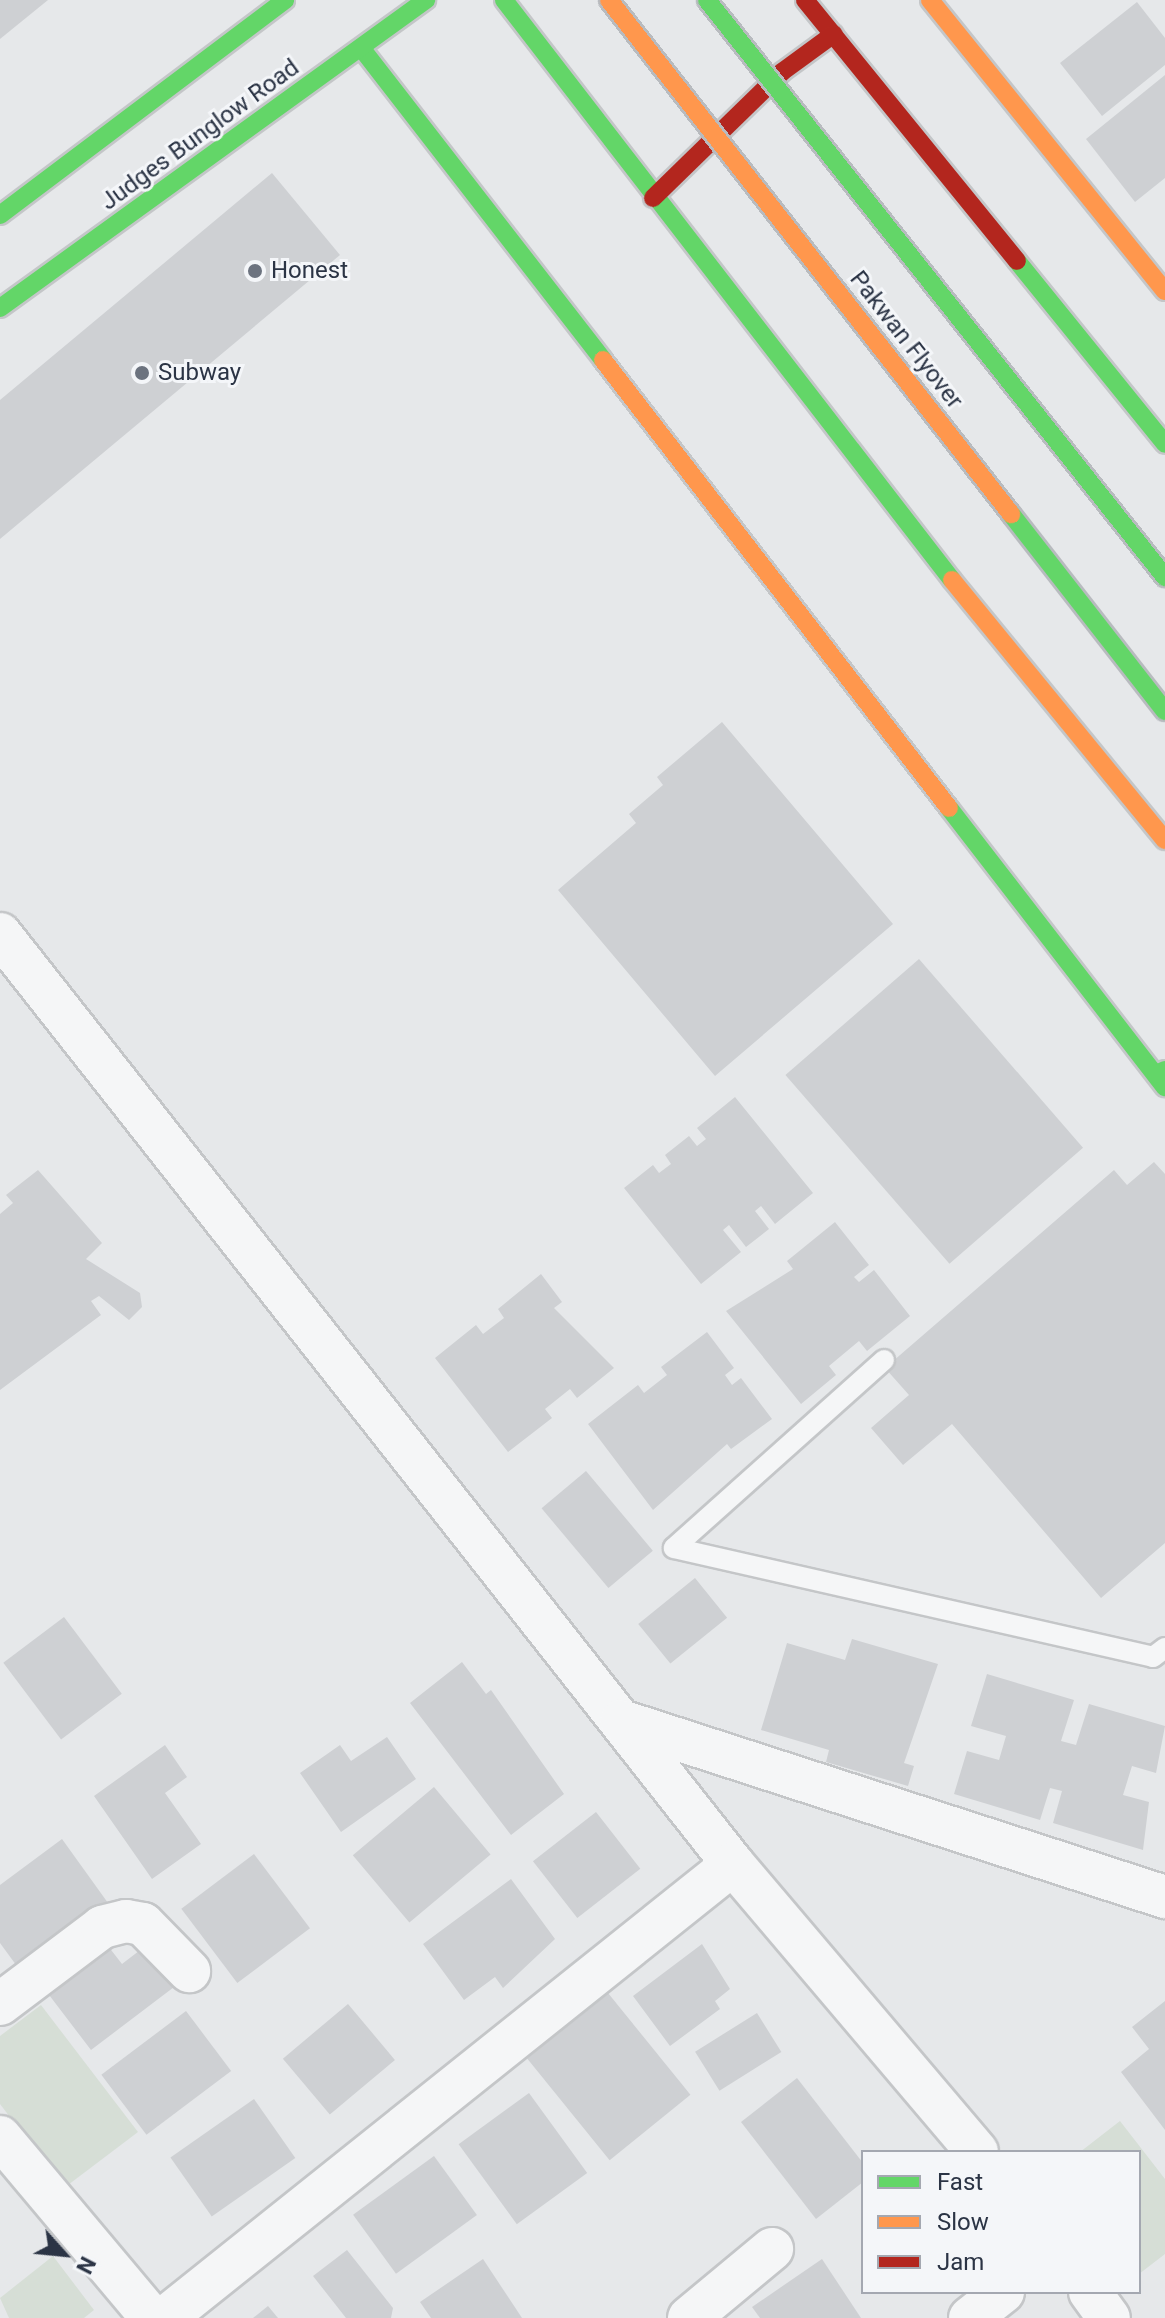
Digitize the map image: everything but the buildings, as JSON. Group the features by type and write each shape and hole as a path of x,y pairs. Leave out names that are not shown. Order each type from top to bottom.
{"main road":[{"path":"256,21 265,0"},
{"path":"0,215 285,0"},
{"name":"Judges Bunglow Road","path":"0,308 426,0"},
{"path":"504,0 653,198 1165,840"},
{"name":"Pakwan Flyover","path":"609,0 1165,711"},
{"path":"707,0 1165,577"},
{"path":"805,0 1165,444"},
{"path":"930,0 1165,291"},
{"path":"653,198 782,72 834,34"},
{"path":"362,49 1162,1077"}],"street":[{"path":"0,934 733,1864 975,2150"},
{"path":"621,1721 1165,1897"},
{"path":"165,2318 733,1864"},
{"path":"0,2004 102,1927 126,1921 143,1924 189,1971"},
{"path":"0,2137 152,2318"},
{"path":"689,2318 772,2249"},
{"path":"970,2318 1000,2294"},
{"path":"1091,2294 1109,2318"}],"lane":[{"path":"884,1360 674,1548 1153,1657 1165,1648"}],"shaded area":[{"path":"41,2005 138,2132 64,2188 0,2104 0,2036"},
{"path":"1120,2121 1165,2179 1165,2254 1141,2272 1141,2150 1083,2150"},
{"path":"53,2256 94,2310 84,2318 9,2318 0,2298"}],"traffic: fast":[{"path":"0,215 285,0"},
{"path":"0,308 426,0"},
{"path":"504,0 952,580"},
{"path":"707,0 1165,577"},
{"path":"362,49 603,360"},
{"path":"1017,261 1165,444"},
{"path":"1011,514 1165,711"},
{"path":"949,808 1165,1087"},
{"path":"1156,1074 1165,1070"}],"traffic: slow":[{"path":"609,0 1011,514"},
{"path":"930,0 1165,291"},
{"path":"603,360 949,808"},
{"path":"952,580 1165,840"}],"traffic: jam":[{"path":"805,0 1017,261"},
{"path":"653,198 782,72 834,34"}],"place":[{"name":"Honest","path":"255,271"},
{"name":"Subway","path":"142,373"}]}
